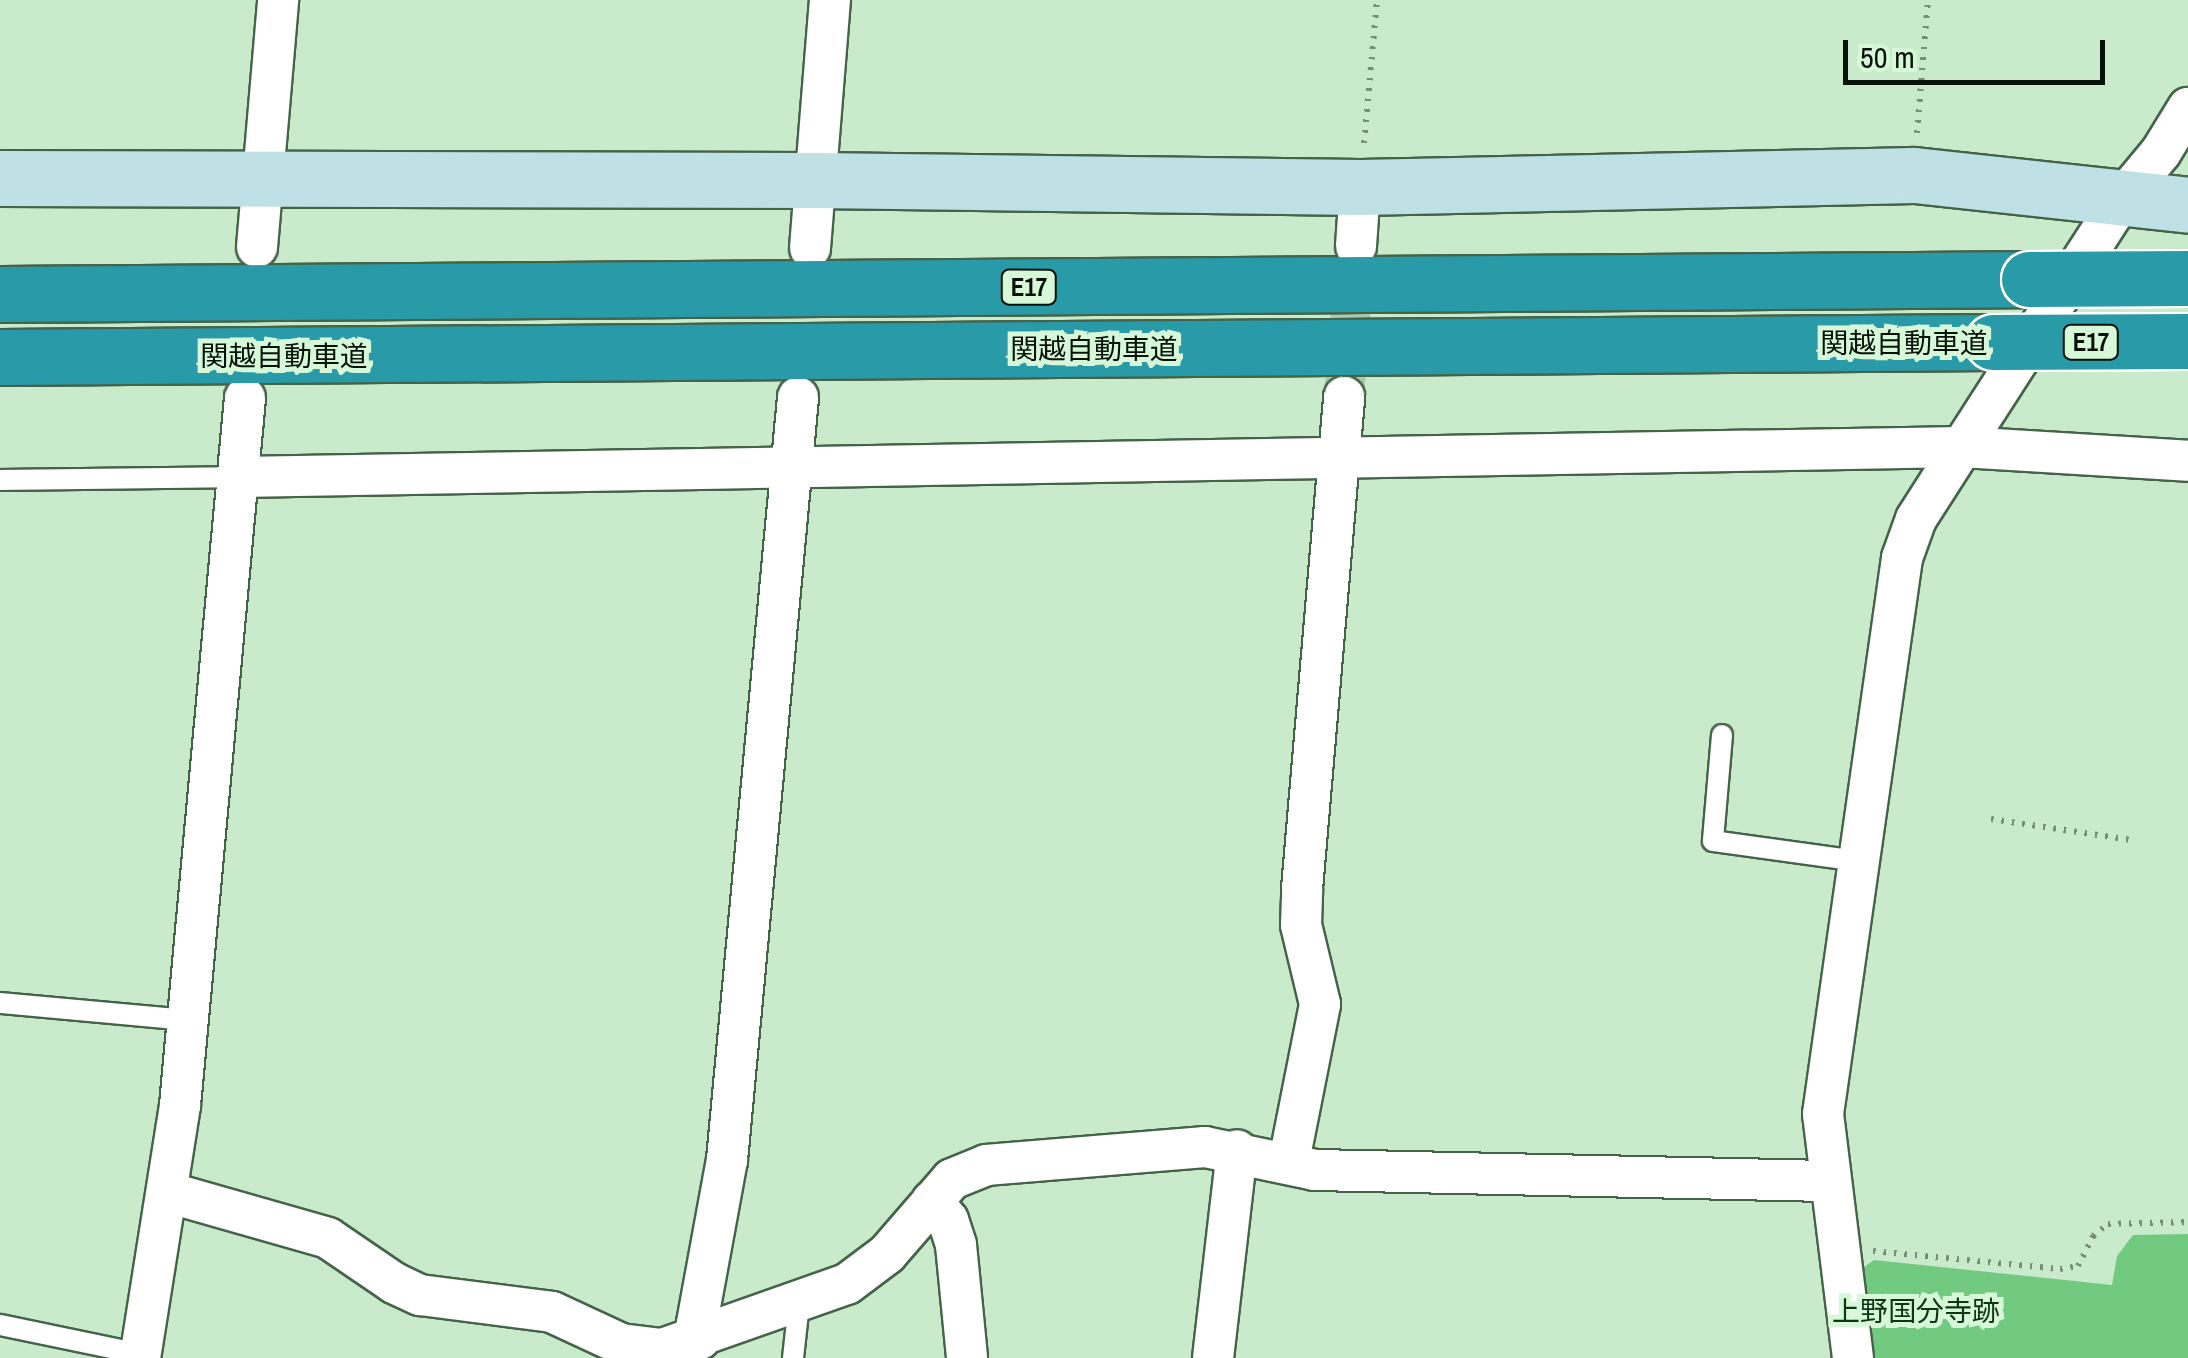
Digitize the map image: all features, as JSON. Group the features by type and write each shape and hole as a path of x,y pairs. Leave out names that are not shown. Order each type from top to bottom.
{"highway":[{"name":"E17","path":"14,294 2188,278"},
{"name":"関越自動車道","path":"11,357 2188,341"}],"street":[{"path":"257,248 278,0"},
{"path":"810,248 830,0"},
{"path":"1853,1358 1829,1181 1824,1114 1826,1080 1902,558 1916,520 1962,447 2121,200 2161,152 2188,108"},
{"path":"0,178 263,176 1360,187 1914,175 2000,181 2121,200 2188,205"},
{"path":"1356,246 1360,187"},
{"path":"1289,1161 1320,1004 1301,925 1302,889 1344,396"},
{"path":"140,1356 168,1192 188,1020 245,398"},
{"path":"700,1339 697,1323 727,1160 798,398"},
{"path":"239,477 792,465 1624,456 1962,447 2188,461"},
{"path":"168,1192 328,1238 394,1283 420,1295 552,1312 631,1353 700,1339 847,1284 877,1264 952,1178 986,1164 1178,1147 1236,1150 1315,1170 1829,1181"},
{"path":"1213,1358 1236,1150"},
{"path":"932,1200 948,1220 956,1245 967,1358"}],"lane":[{"path":"0,480 239,477"},
{"path":"1722,735 1713,842 1858,861"},
{"path":"0,1003 188,1020"},
{"path":"793,1358 799,1304"},
{"path":"0,1325 140,1356"}],"path":[{"path":"1360,187 1378,0"},
{"path":"1914,175 1928,0"},
{"path":"1992,820 2131,840"},
{"path":"1837,1248 2060,1269 2078,1266 2092,1236 2108,1224 2188,1222"}],"green space":[{"name":"上野国分寺跡","path":"2188,1234 2188,1358 1868,1358 1860,1270 1874,1260 2112,1285 2117,1256 2133,1235"}],"tunnel":[{"path":"1344,397 1355,256"}]}
